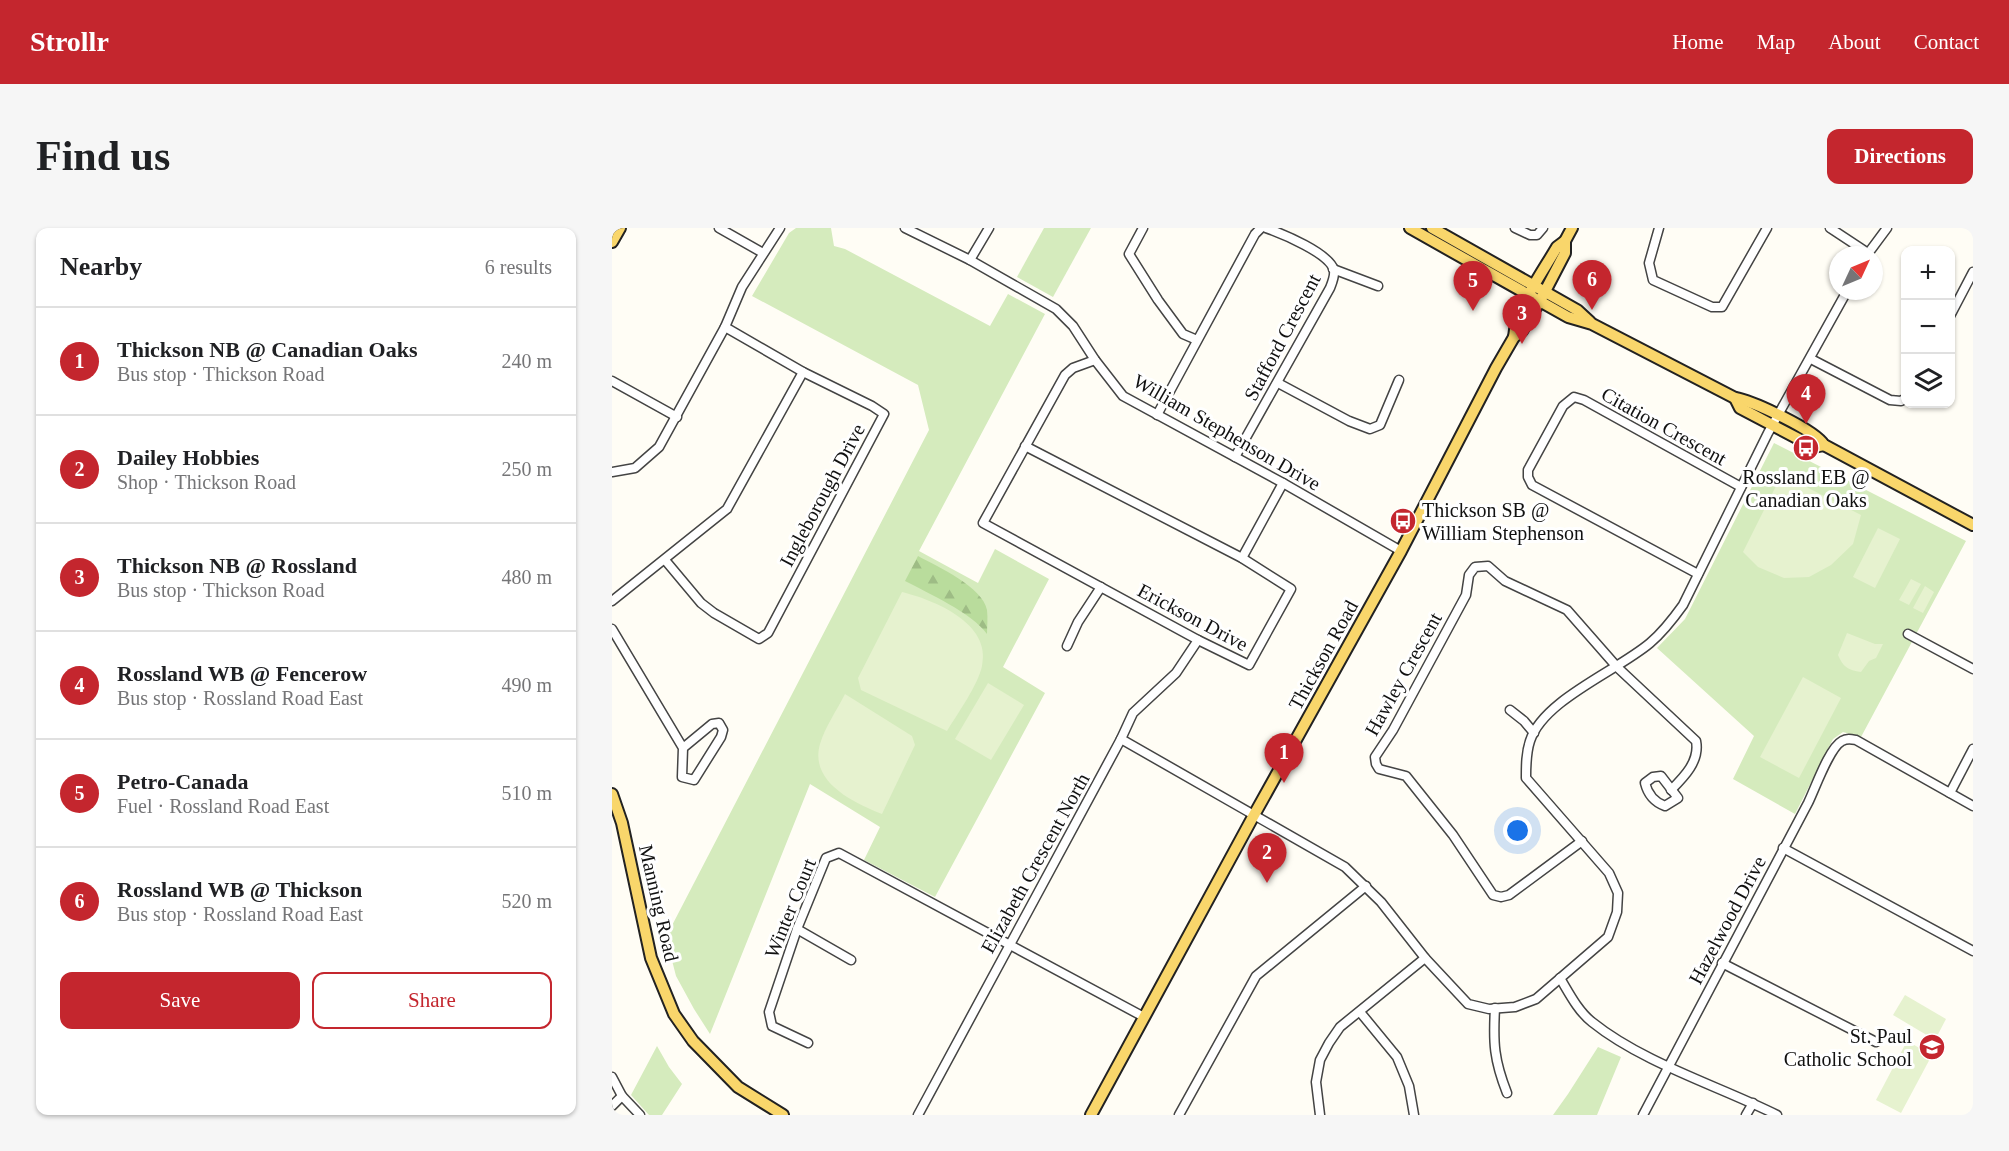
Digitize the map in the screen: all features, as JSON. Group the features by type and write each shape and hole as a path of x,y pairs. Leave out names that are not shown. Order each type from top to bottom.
{"main road":[{"path":"612,242 620,228"},
{"path":"1410,228 1537,294 1577,310 1592,324 1735,398 1745,400 1775,420 1819,438 1824,445 1973,525"},
{"path":"1432,228 1537,294"},
{"name":"Thickson Road","path":"1091,1115 1401,551 1496,368 1514,338 1515,325 1565,253 1565,241 1572,228"},
{"name":"Manning Road","path":"612,794 622,823 651,958 674,1014 693,1041 726,1075 738,1086 783,1115"}],"street":[{"path":"719,228 763,253"},
{"path":"612,472 635,468 659,447 724,327 742,287 780,228"},
{"name":"William Stephenson Drive","path":"905,228 970,260 1056,309 1073,326 1095,360 1123,396 1283,483 1401,551"},
{"path":"970,260 989,228"},
{"path":"1143,228 1129,254 1183,334 1197,340"},
{"path":"1158,415 1255,234 1261,228"},
{"name":"Stafford Crescent","path":"1235,458 1330,288 1335,274 1331,263 1322,256 1266,228"},
{"path":"1515,228 1530,235 1538,235 1543,228"},
{"path":"1659,228 1649,263 1653,280 1712,307 1722,307 1767,228"},
{"path":"1830,228 1856,246"},
{"path":"1874,246 1887,228"},
{"path":"1333,269 1378,286"},
{"path":"1955,306 1973,272"},
{"path":"1121,739 1345,867 1381,902 1425,958 1468,1004 1495,1008 1515,1006 1536,999 1608,937 1617,912 1618,893 1609,873 1526,778 1526,759 1534,733 1543,719 1565,700 1648,645 1665,630 1683,605 1775,420 1842,300"},
{"name":"Ingleborough Drive","path":"665,560 701,603 714,614 759,639 768,633 884,414 724,327"},
{"path":"1811,359 1890,399 1901,401"},
{"name":"Erickson Drive","path":"1025,446 1242,558 1291,589 1249,665 1198,640 983,523 1025,446 1065,375 1073,368 1095,360"},
{"path":"612,601 727,509 803,372"},
{"path":"1278,383 1349,421 1370,429 1380,425 1399,380"},
{"path":"612,381 677,417"},
{"name":"Citation Crescent","path":"1698,574 1532,485 1528,477 1528,470 1563,406 1574,397 1741,487"},
{"path":"1242,558 1283,483"},
{"name":"Hawley Crescent","path":"1582,841 1509,895 1501,897 1493,895 1453,835 1406,776 1380,769 1375,757 1393,730 1467,595 1469,575 1475,567 1488,566 1505,581 1567,610 1617,667"},
{"path":"1067,646 1078,622 1101,587"},
{"path":"612,629 683,748 682,777 694,780 722,737 723,730 719,723 712,724 683,748"},
{"path":"1908,634 1973,669"},
{"name":"Elizabeth Crescent North","path":"918,1115 1133,713 1176,673 1198,640"},
{"path":"1617,667 1695,741 1697,749 1688,774 1671,790"},
{"path":"1510,710 1534,733"},
{"name":"Hazelwood Drive","path":"1643,1115 1808,803 1832,752 1842,741 1856,740 1950,793"},
{"path":"1973,749 1950,793 1973,806"},
{"path":"1783,848 1973,951"},
{"name":"Winter Court","path":"807,1043 772,1026 769,1012 797,929 825,858 839,853 1144,1017"},
{"path":"1179,1115 1256,976 1366,886"},
{"path":"797,929 851,960"},
{"path":"1320,1115 1316,1082 1320,1060 1340,1027 1425,958"},
{"path":"1722,963 1876,1042"},
{"path":"1560,978 1574,1002 1591,1021 1640,1052 1777,1115"},
{"path":"1495,1008 1493,1044 1499,1072 1507,1093"},
{"path":"1360,1012 1397,1057 1408,1086 1414,1115"},
{"path":"612,1077 622,1096 640,1115"},
{"path":"612,1106 622,1096"},
{"path":"1746,1115 1753,1103"}],"green space":[{"path":"796,228 831,228 834,246 845,249 990,326 1008,294 1045,314 919,551 978,583 995,549 1049,579 1003,667 1045,693 935,897 864,860 880,827 810,784 710,1034 676,976 666,937 929,430 918,385 752,296 789,233"},
{"path":"1044,228 1091,228 1053,297 1017,277"},
{"path":"1774,443 1966,541 1861,737 1843,732 1833,739 1795,814 1733,779 1754,736 1657,648 1685,619"},
{"path":"1785,476 1861,515 1853,544 1831,565 1809,577 1784,578 1758,567 1743,552 1780,478"},
{"path":"1878,528 1900,539 1875,588 1853,577"},
{"path":"918,556 958,578 977,593 987,610 987,634 961,611 905,581"},
{"path":"1911,579 1921,584 1909,605 1899,600"},
{"path":"1925,586 1934,592 1923,613 1913,608"},
{"path":"902,592 929,601 958,616 978,637 983,651 980,674 947,731 861,690 858,678"},
{"path":"1847,633 1875,644 1883,644 1876,658 1869,661 1861,672 1846,667 1838,655"},
{"path":"1803,677 1841,698 1799,778 1760,757"},
{"path":"988,683 1024,705 991,760 955,739"},
{"path":"845,694 912,736 915,745 882,814 859,804 836,789 821,769 818,757 820,744"},
{"path":"1905,995 1946,1019 1935,1040 1893,1015"},
{"path":"1907,1041 1932,1055 1901,1113 1876,1100"},
{"path":"657,1046 682,1084 662,1115 649,1115 631,1095"},
{"path":"1598,1047 1621,1057 1597,1115 1553,1115 1568,1094"}],"place":[{"name":"Rossland WB @ Thickson","path":"1592,310"},
{"name":"Petro-Canada","path":"1473,311"},
{"name":"Thickson NB @ Rossland","path":"1522,344"},
{"name":"Rossland WB @ Fencerow","path":"1806,424"},
{"name":"Rossland EB @ Canadian Oaks","path":"1806,448"},
{"name":"Thickson SB @ William Stephenson","path":"1403,521"},
{"name":"Thickson NB @ Canadian Oaks","path":"1284,783"},
{"name":"Dailey Hobbies","path":"1267,883"},
{"name":"St. Paul Catholic School","path":"1932,1047"}]}
